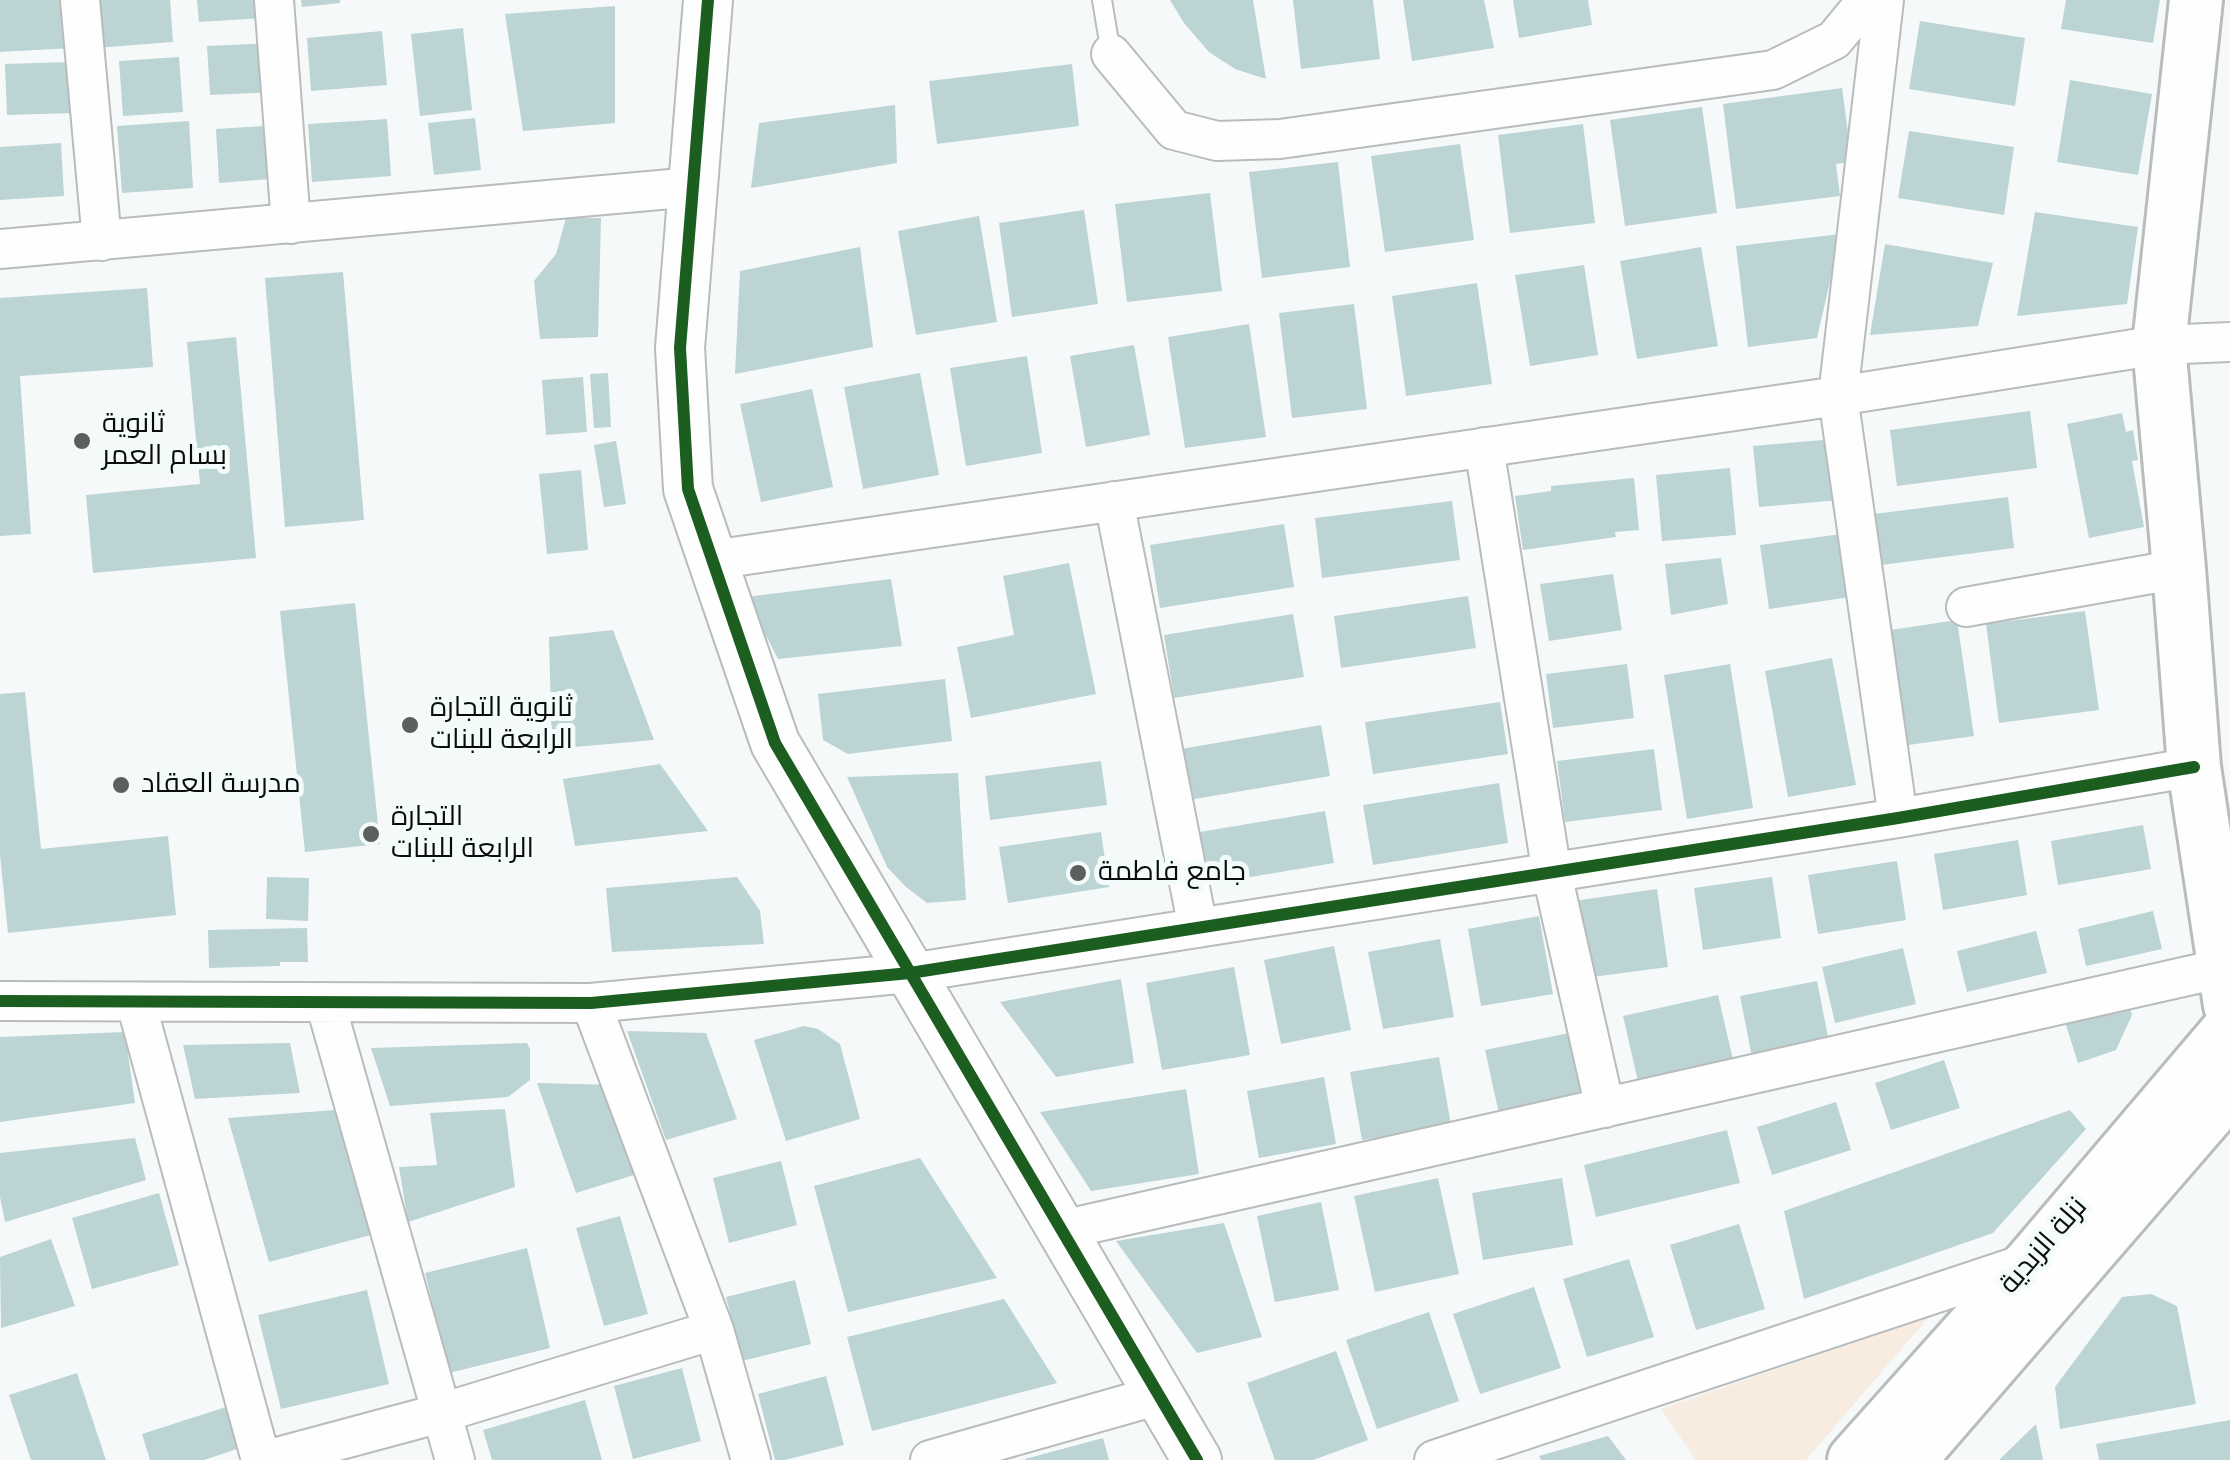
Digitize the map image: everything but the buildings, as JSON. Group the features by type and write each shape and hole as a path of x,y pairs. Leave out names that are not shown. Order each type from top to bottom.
{"main road":[{"path":"2196,0 2159,346 2194,767 2226,986"},
{"name":"نزلة الزبدية","path":"1854,1460 2032,1262 2230,1028"},
{"name":"نزلة الزبدية","path":"1909,1460 2230,1090"}],"street":[{"path":"80,0 102,240"},
{"path":"274,0 291,224"},
{"path":"708,0 680,348 688,490 775,743 1197,1460"},
{"path":"1111,54 1174,130 1217,140 1280,139 1774,70 1834,40 1867,0"},
{"path":"1884,0 1838,396 1898,818"},
{"path":"0,249 693,186"},
{"path":"712,560 2159,346 2230,342"},
{"path":"1484,447 1552,874 1605,1108"},
{"path":"1114,501 1198,928"},
{"path":"1966,607 2179,570"},
{"path":"0,1002 591,1003 910,973 1552,874 2194,767"},
{"path":"1062,1230 1605,1108 2226,986"},
{"path":"324,1002 455,1460"},
{"path":"136,1003 264,1460 441,1414 714,1330"},
{"path":"591,1003 714,1330 751,1460"},
{"path":"1434,1460 2032,1262"},
{"path":"930,1460 1159,1395"}],"lane":[{"path":"1102,0 1111,54"}],"shaded area":[{"path":"1929,1317 1806,1460 1696,1460 1661,1409"}],"cycle path":[{"path":"708,0 680,348 688,489 775,743 1197,1460"},
{"path":"0,1001 591,1003 910,973 1898,818 2194,767"}],"place":[{"name":"ثانوية بسام العمر","path":"82,441"},
{"name":"ثانوية التجارة الرابعة للبنات","path":"410,725"},
{"name":"مدرسة العقاد","path":"121,785"},
{"name":"التجارة الرابعة للبنات","path":"371,834"},
{"name":"جامع فاطمة","path":"1078,873"}]}
